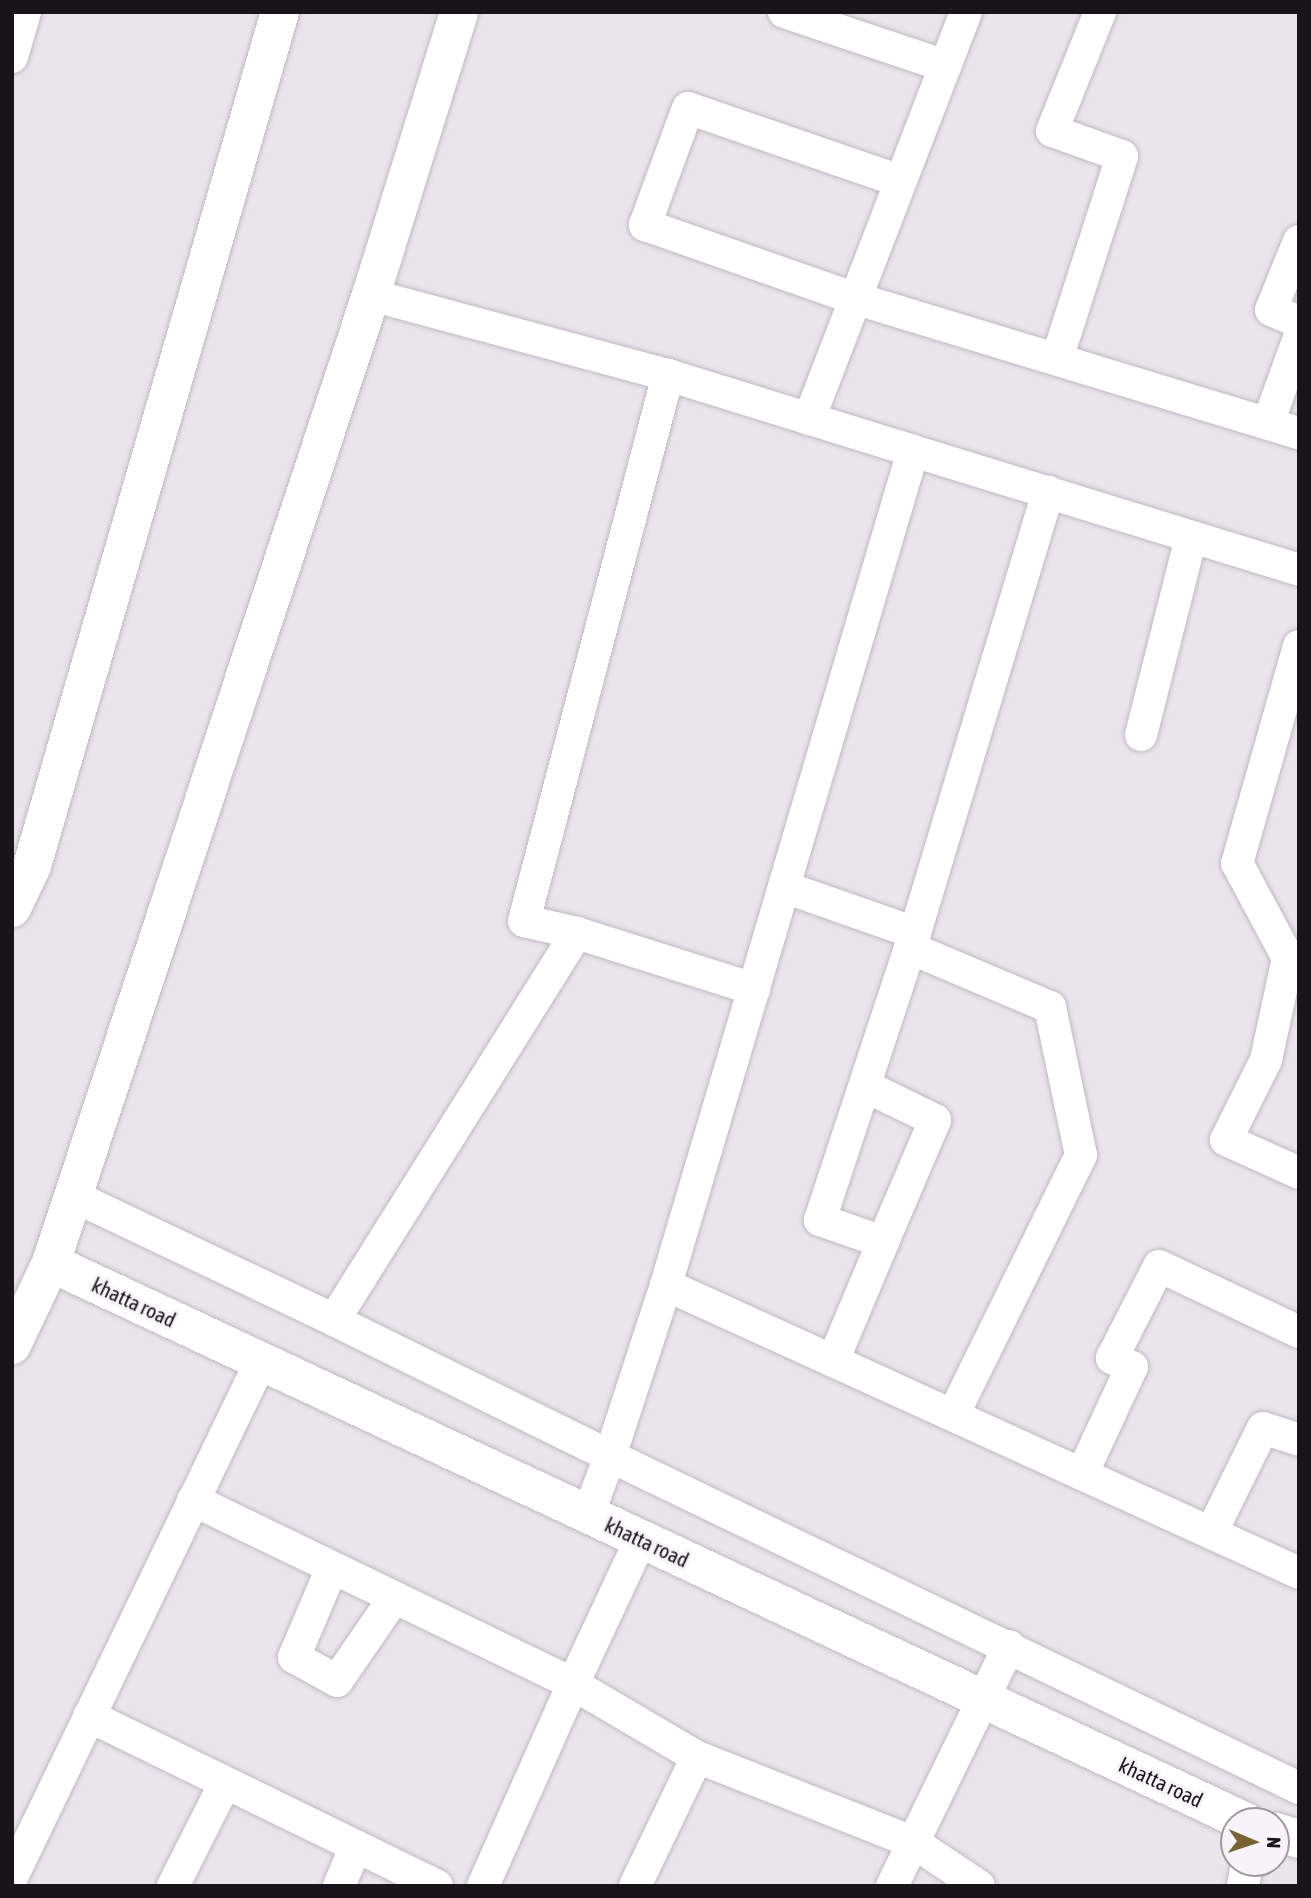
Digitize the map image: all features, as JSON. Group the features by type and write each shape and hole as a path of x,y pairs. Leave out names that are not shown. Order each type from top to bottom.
{"street":[{"path":"12,57 25,12"},
{"path":"12,908 22,860 280,12"},
{"path":"12,1345 51,1263 371,295 459,12"},
{"path":"784,12 945,66"},
{"path":"809,419 966,12"},
{"path":"1058,359 1122,156 1052,131 1100,12"},
{"path":"900,181 688,108 645,226 854,298 1299,433"},
{"path":"1299,241 1271,310 1299,321"},
{"path":"371,295 668,375 1299,570"},
{"path":"1268,423 1299,338"},
{"path":"668,375 524,921 577,933 754,989"},
{"path":"588,1515 666,1285 912,451"},
{"path":"883,1242 820,1220 913,940 1048,492"},
{"path":"1142,735 1191,537"},
{"path":"1299,646 1237,863 1293,960 1266,1060 1226,1140 1299,1173"},
{"path":"784,887 913,940 1050,1007 1081,1155 953,1415"},
{"path":"334,1320 577,933"},
{"path":"833,1361 935,1120 865,1086"},
{"path":"73,1196 1299,1788"},
{"name":"khatta road","path":"51,1263 1220,1810"},
{"path":"1082,1474 1132,1367 1112,1358 1159,1266 1299,1332"},
{"path":"666,1285 1299,1573"},
{"path":"12,1877 261,1361"},
{"path":"1211,1533 1263,1428 1299,1440"},
{"path":"193,1500 573,1685 697,1756 913,1842 979,1886"},
{"path":"484,1886 641,1539"},
{"path":"332,1568 294,1657 337,1681 394,1598"},
{"path":"892,1886 1009,1646"},
{"path":"89,1716 437,1886"},
{"path":"635,1886 697,1756"},
{"path":"173,1886 225,1783"},
{"path":"339,1886 356,1846"}]}
